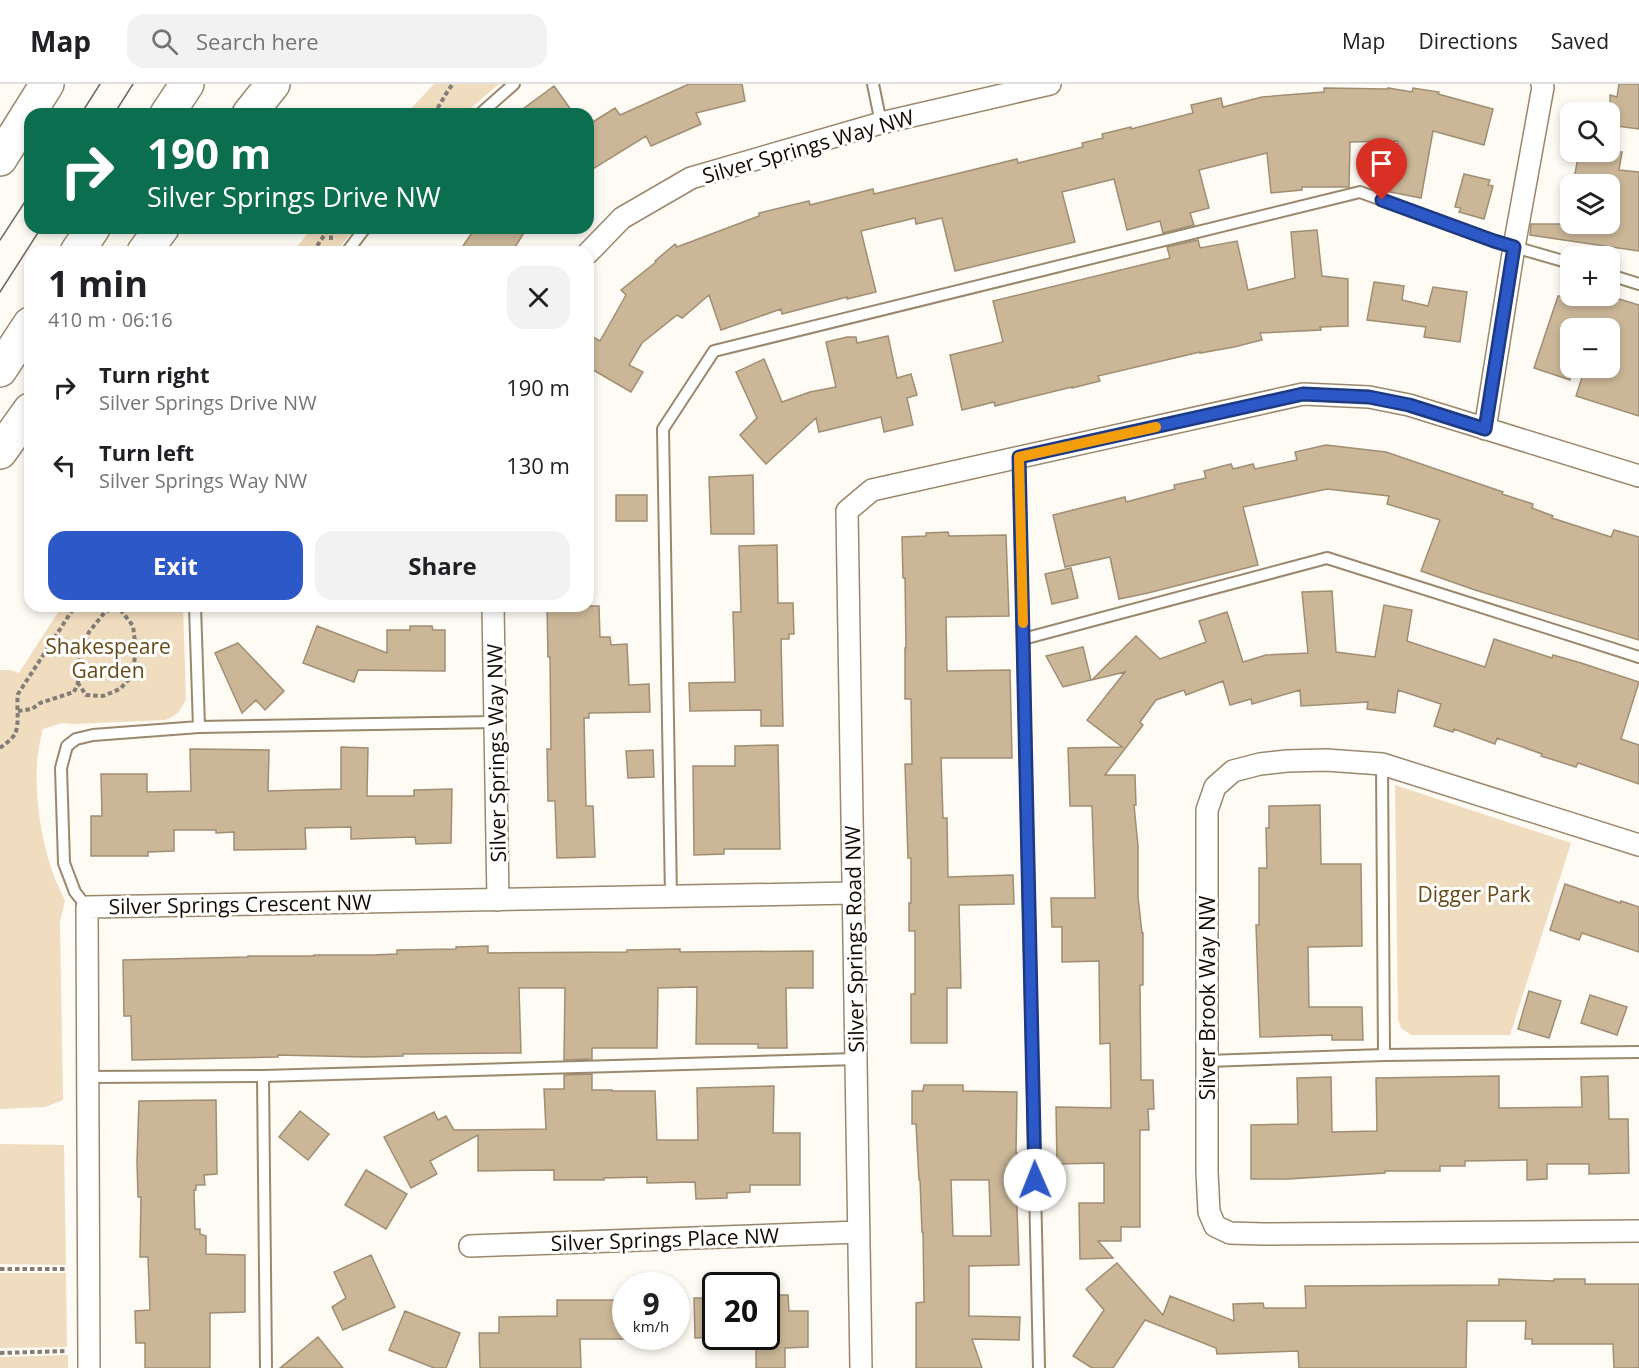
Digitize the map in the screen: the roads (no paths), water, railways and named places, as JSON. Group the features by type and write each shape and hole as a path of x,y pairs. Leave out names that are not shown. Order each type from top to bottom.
{"highway":[{"path":"32,108 47,84"},
{"path":"171,108 187,84"},
{"path":"254,108 273,84"},
{"path":"0,159 24,121"},
{"path":"0,370 24,333"},
{"path":"0,452 24,418"}],"street":[{"name":"Silver Springs Way NW","path":"594,247 622,218 691,178 881,123 1050,84"},
{"path":"1485,429 1542,84"},
{"path":"1019,457 1303,394 1369,397 1409,405 1639,476"},
{"name":"Silver Springs Road NW","path":"861,1368 847,511 872,490 1019,457"},
{"name":"Silver Springs Way NW","path":"493,612 498,900"},
{"name":"Silver Brook Way NW","path":"1639,845 1382,764 1326,760 1287,761 1260,764 1233,771 1215,787 1207,810 1209,1212 1215,1226 1230,1233 1639,1231"},
{"name":"Silver Springs Crescent NW","path":"89,1368 87,907 853,893"},
{"name":"Silver Springs Place NW","path":"470,1246 859,1232"}],"lane":[{"path":"487,108 514,84"},
{"path":"873,84 881,123"},
{"path":"671,897 663,429 714,351 1360,192 1494,241 1560,260"},
{"path":"1620,278 1639,284"},
{"path":"1019,457 1039,1368"},
{"path":"1023,639 1327,558 1639,657"},
{"path":"195,612 199,727"},
{"path":"87,907 75,892 64,863 61,768 67,746 76,739 93,735 199,727 495,722"},
{"path":"1382,764 1384,1055"},
{"path":"1207,1061 1384,1055 1639,1052"},
{"path":"88,1077 263,1076 856,1059"},
{"path":"263,1076 266,1368"}],"tram line":[{"path":"85,108 100,84"},
{"path":"118,108 133,84"},
{"path":"0,240 24,203"},
{"path":"29,246 37,234"},
{"path":"0,292 24,255"}],"park label":[{"name":"Shakespeare Garden","path":"108,658"},
{"name":"Digger Park","path":"1474,894"}]}
